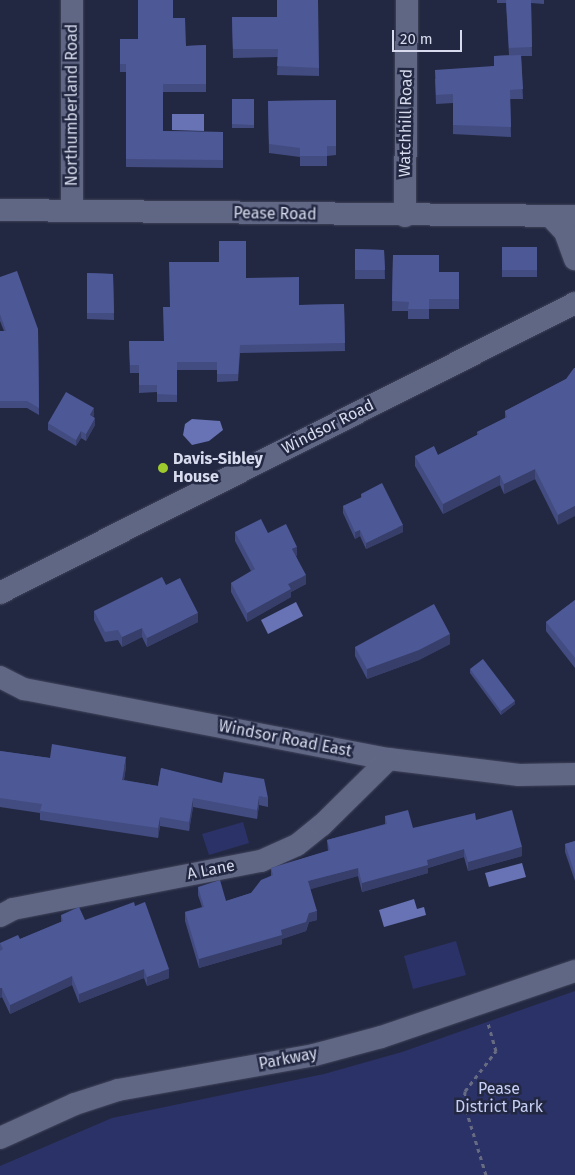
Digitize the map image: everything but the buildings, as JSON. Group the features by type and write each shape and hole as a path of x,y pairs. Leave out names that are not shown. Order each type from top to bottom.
{"street":[{"name":"Northumberland Road","path":"72,0 72,209"},
{"name":"Watchhill Road","path":"405,216 407,0"},
{"name":"Pease Road","path":"0,210 72,209 405,216 575,216"},
{"path":"550,216 565,232 575,260"},
{"path":"571,305 575,284"},
{"name":"Windsor Road","path":"0,593 571,305"},
{"name":"Windsor Road East","path":"0,677 24,689 389,759 519,775 575,774"},
{"name":"A Lane","path":"0,916 14,909 261,861 297,845 316,830 389,759"},
{"name":"Parkway","path":"0,1138 75,1104 118,1090 314,1055 482,1004 575,971"}],"path":[{"path":"482,1004 496,1051 465,1091 464,1103 486,1175"}],"green space":[{"path":"243,822 249,843 209,855 202,834"},
{"path":"456,941 466,975 413,989 404,956"},
{"name":"Pease District Park","path":"575,991 575,1175 0,1175 0,1166 112,1118 324,1074 402,1052"}],"shaded area":[{"path":"172,114 204,114 204,131 172,130"},
{"path":"192,419 220,421 223,430 209,441 192,445 183,435 185,424"},
{"path":"296,602 303,616 268,634 261,620"},
{"path":"522,863 526,877 489,887 485,873"},
{"path":"414,899 417,909 424,907 426,915 384,927 379,910"}],"place":[{"name":"Davis-Sibley House","path":"163,468"}]}
